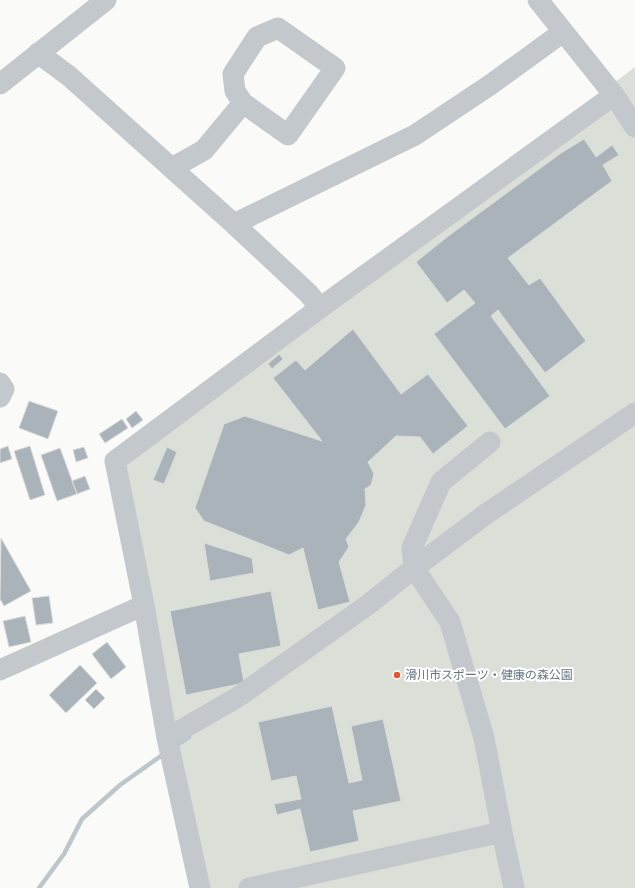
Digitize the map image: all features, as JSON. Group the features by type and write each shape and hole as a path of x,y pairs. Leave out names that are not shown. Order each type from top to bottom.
{"street":[{"path":"538,0 614,95 635,127"},
{"path":"0,84 99,2"},
{"path":"278,28 335,68 288,135 243,103 235,91 233,74 257,37 278,28"},
{"path":"234,224 415,135 490,85 563,32"},
{"path":"38,53 69,76 234,224 309,294 320,308"},
{"path":"200,888 167,738 144,605 115,461 320,308 614,95"},
{"path":"172,168 204,150 243,103"},
{"path":"0,383 4,389 0,397"},
{"path":"167,738 238,696 369,604 486,514 635,413"},
{"path":"490,442 441,482 412,548 414,568 450,622 484,738 514,888"},
{"path":"0,670 144,605"},
{"path":"249,888 502,832"}],"shaded area":[{"name":"滑川市スポーツ・健康の森公園","path":"635,67 635,888 205,888 115,461"}],"building":[{"path":"584,139 596,157 612,145 619,155 603,165 612,181 508,258 529,285 540,278 586,341 545,373 498,310 491,316 550,396 505,429 434,334 475,303 464,290 447,303 416,262 447,237 561,153"},
{"path":"353,329 401,394 428,374 468,426 433,454 420,437 396,436 368,462 374,474 371,485 365,489 366,505 359,522 346,539 349,547 339,562 350,602 318,610 303,548 289,555 204,521 195,508 224,424 245,416 322,441 273,378 296,360 305,370"},
{"path":"279,354 283,359 272,369 268,364"},
{"path":"29,401 58,411 48,439 19,428"},
{"path":"136,411 143,420 132,428 126,419"},
{"path":"122,419 128,428 105,443 99,434"},
{"path":"8,446 12,459 0,463 0,449"},
{"path":"30,446 45,495 30,500 14,451"},
{"path":"84,447 88,458 76,462 73,450"},
{"path":"167,447 177,452 164,484 153,480"},
{"path":"60,448 77,494 57,501 41,455"},
{"path":"85,476 90,489 77,494 72,481"},
{"path":"1,538 31,591 4,606 0,599"},
{"path":"204,543 252,558 254,573 210,581"},
{"path":"271,591 281,646 239,654 244,683 186,695 170,611"},
{"path":"49,596 53,623 36,625 32,598"},
{"path":"25,616 31,642 9,647 3,621"},
{"path":"107,642 126,667 111,679 92,654"},
{"path":"80,665 97,683 66,713 49,695"},
{"path":"96,689 105,698 94,709 85,700"},
{"path":"332,706 349,783 362,780 351,726 383,719 401,801 353,811 359,841 310,852 300,809 277,815 274,804 301,799 296,776 271,781 258,722"}],"waterway":[{"path":"175,746 189,737"},
{"path":"39,888 64,854 82,819 120,785 165,753"}],"place":[{"name":"滑川市スポーツ・健康の森公園","path":"397,675"}]}
